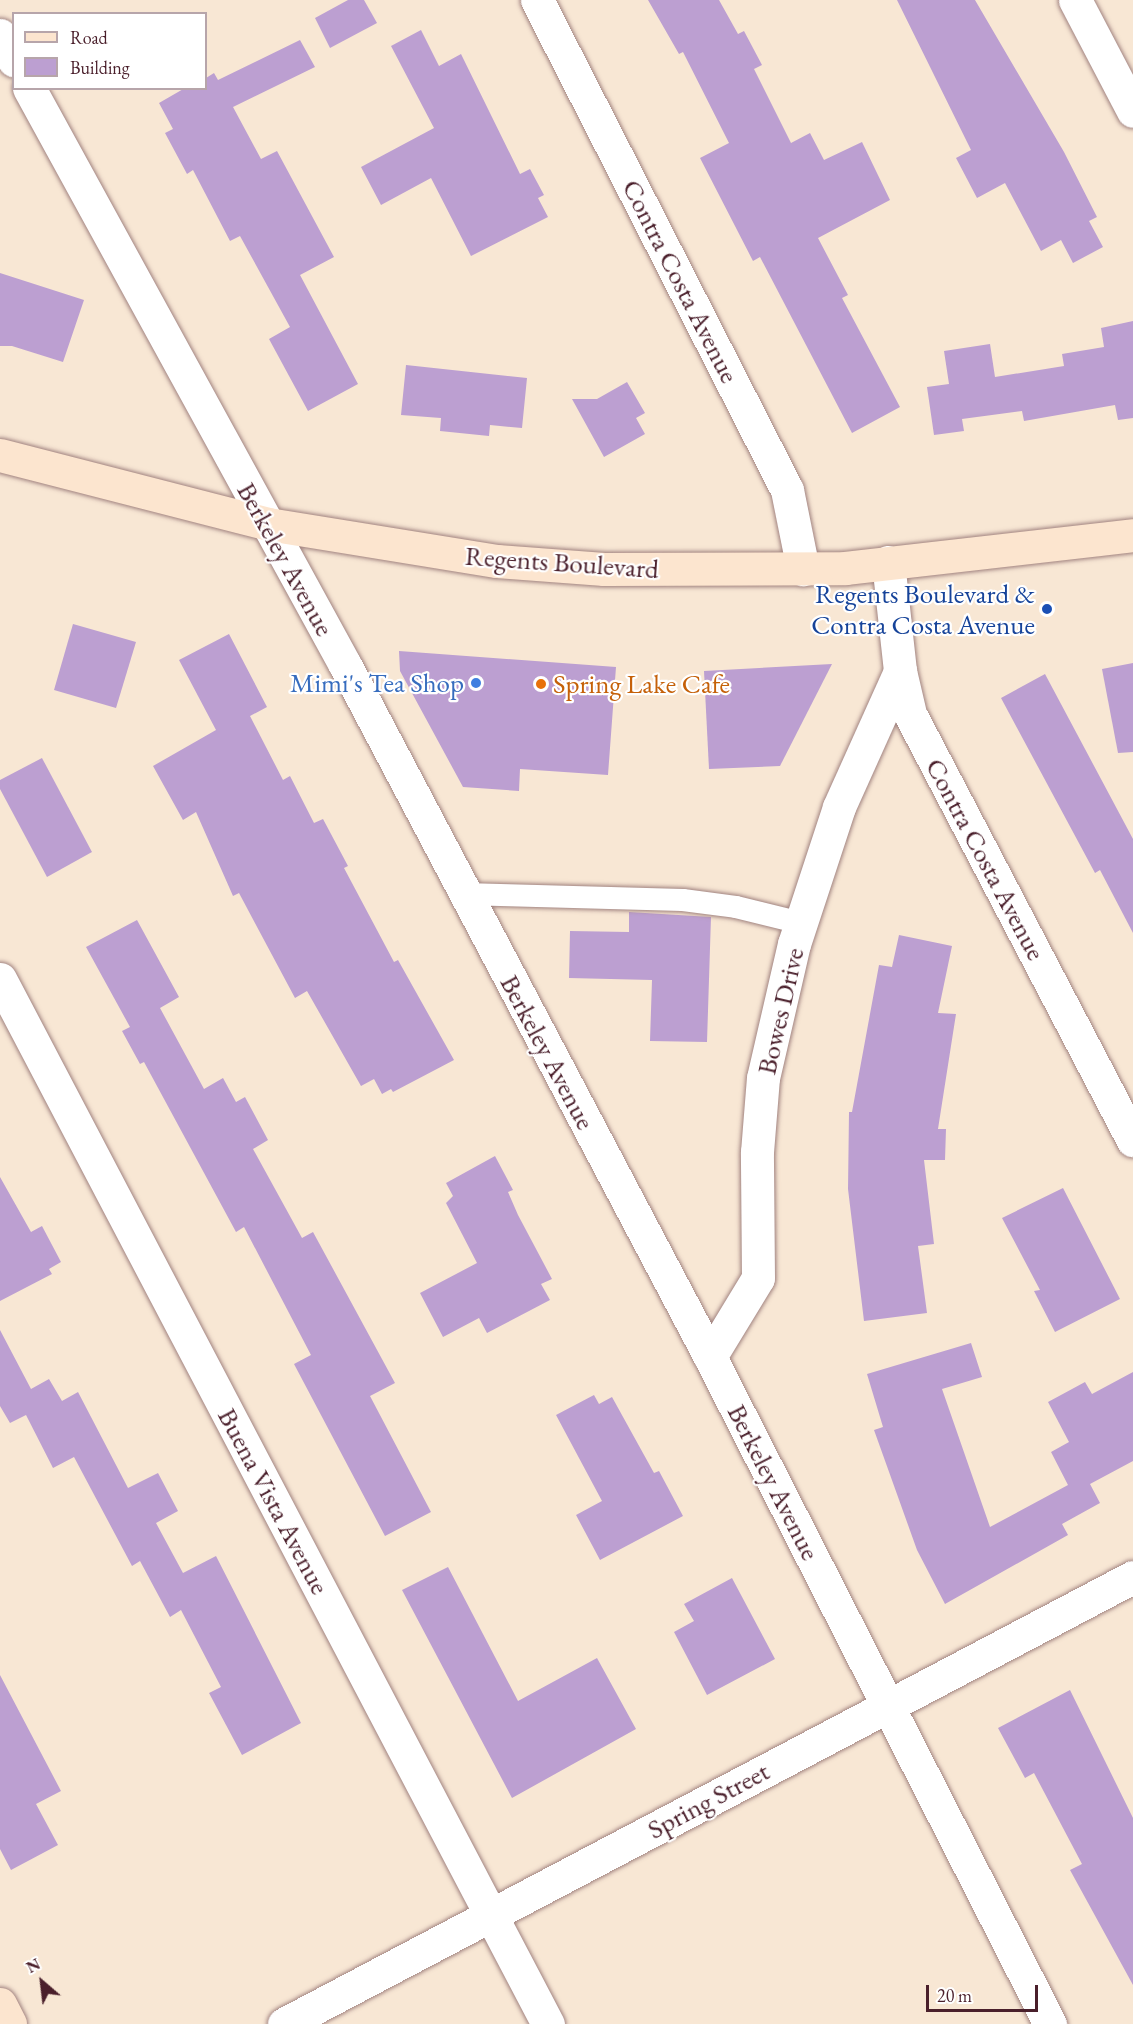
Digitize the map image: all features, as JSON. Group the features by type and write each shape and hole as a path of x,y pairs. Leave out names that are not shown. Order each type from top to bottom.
{"main road":[{"name":"Regents Boulevard","path":"0,455 268,524 497,561 604,569 803,568 888,562 1133,535"},
{"path":"0,2004 10,2024"}],"street":[{"name":"Contra Costa Avenue","path":"537,0 787,490 803,568"},
{"path":"1075,0 1133,111"},
{"path":"0,35 12,56"},
{"name":"Berkeley Avenue","path":"30,90 268,524 710,1357 1050,2024"},
{"name":"Contra Costa Avenue","path":"888,562 900,671 910,714 1133,1140"},
{"name":"Bowes Drive","path":"710,1357 758,1278 757,1152 763,1078 801,923 839,807 900,671"},
{"name":"Buena Vista Avenue","path":"0,979 548,2024"},
{"name":"Spring Street","path":"284,2024 1133,1577"}],"lane":[{"path":"464,894 683,900 736,907 801,923"}],"building":[{"path":"348,0 364,0 377,23 330,48 315,18"},
{"path":"648,0 719,0 738,34 744,31 762,65 754,69 791,143 810,133 824,160 862,142 890,200 818,238 848,295 842,298 900,407 852,433 760,257 753,261 700,158 729,143 683,52 679,54"},
{"path":"897,0 975,0 1064,152 1097,217 1089,221 1103,247 1073,263 1061,240 1041,251 1005,183 977,198 956,158 971,150"},
{"path":"421,30 439,66 461,54 520,174 530,169 544,195 538,198 548,217 471,256 431,178 381,205 361,167 434,128 391,46"},
{"path":"300,40 315,67 233,107 261,159 277,151 334,257 300,275 358,384 308,411 269,339 290,327 240,236 230,241 193,170 187,174 165,133 173,129 159,103 182,90 207,90 207,77 214,73 218,80"},
{"path":"0,273 84,300 63,362 12,346 0,346"},
{"path":"1133,321 1133,418 1118,420 1115,405 1024,421 1022,411 962,419 964,431 934,435 927,387 949,384 944,351 990,344 995,377 1064,366 1062,354 1104,347 1101,328"},
{"path":"406,365 527,378 522,428 490,425 489,436 440,431 441,418 401,415"},
{"path":"627,382 645,413 636,418 645,434 604,457 572,399 597,399"},
{"path":"73,624 136,642 116,708 54,690"},
{"path":"229,634 267,707 250,716 283,780 290,776 314,823 323,819 348,866 344,868 394,962 398,960 454,1060 393,1092 391,1089 382,1094 374,1079 361,1086 307,991 295,998 239,893 233,896 196,812 183,820 153,766 216,730 179,660"},
{"path":"399,651 616,667 608,775 520,769 519,791 463,787 400,671"},
{"path":"1133,663 1133,752 1118,753 1102,669"},
{"path":"832,664 780,766 709,769 704,671"},
{"path":"1045,674 1133,839 1133,933 1100,870 1095,873 1001,698"},
{"path":"42,758 92,852 47,877 0,789 0,780"},
{"path":"629,912 711,917 707,1042 650,1041 652,980 569,978 570,931 629,932"},
{"path":"137,920 179,997 160,1008 204,1089 223,1078 236,1102 245,1097 268,1140 253,1149 302,1238 313,1232 395,1383 370,1396 431,1512 385,1536 294,1364 311,1355 244,1227 236,1232 144,1062 140,1064 122,1031 130,1027 86,947"},
{"path":"899,935 952,946 938,1013 956,1014 938,1129 946,1129 945,1160 924,1160 934,1244 918,1246 927,1313 864,1321 848,1189 849,1112 852,1112 879,965 892,967"},
{"path":"495,1156 513,1190 508,1192 518,1215 552,1279 541,1284 550,1300 487,1333 479,1318 443,1337 420,1293 477,1263 446,1203 453,1196 446,1183"},
{"path":"0,1177 31,1232 42,1226 61,1262 49,1269 52,1274 0,1301"},
{"path":"1063,1188 1120,1299 1055,1332 1034,1291 1040,1290 1002,1218"},
{"path":"0,1330 31,1389 49,1379 62,1401 78,1392 128,1488 158,1473 178,1511 156,1523 183,1573 216,1556 301,1723 242,1755 209,1693 221,1687 181,1610 170,1617 140,1561 132,1566 74,1457 53,1468 26,1415 10,1423 0,1406"},
{"path":"971,1343 982,1377 942,1389 990,1527 1068,1485 1051,1452 1069,1442 1048,1402 1085,1382 1092,1394 1133,1372 1133,1461 1090,1484 1100,1503 1062,1524 1068,1535 945,1604 917,1550 874,1430 883,1427 867,1374"},
{"path":"594,1395 599,1404 612,1397 654,1473 659,1471 683,1516 600,1560 576,1515 602,1501 556,1415"},
{"path":"448,1567 518,1701 597,1658 636,1729 512,1798 402,1590"},
{"path":"732,1578 775,1659 707,1695 674,1632 694,1621 684,1604"},
{"path":"0,1675 61,1791 36,1804 58,1845 11,1870 0,1849"},
{"path":"1070,1690 1133,1818 1133,1985 1070,1870 1082,1864 1034,1773 1025,1778 998,1728"}],"place":[{"name":"Regents Boulevard & Contra Costa Avenue","path":"1047,609"},
{"name":"Mimi's Tea Shop","path":"476,683"},
{"name":"Spring Lake Cafe","path":"541,684"}]}
